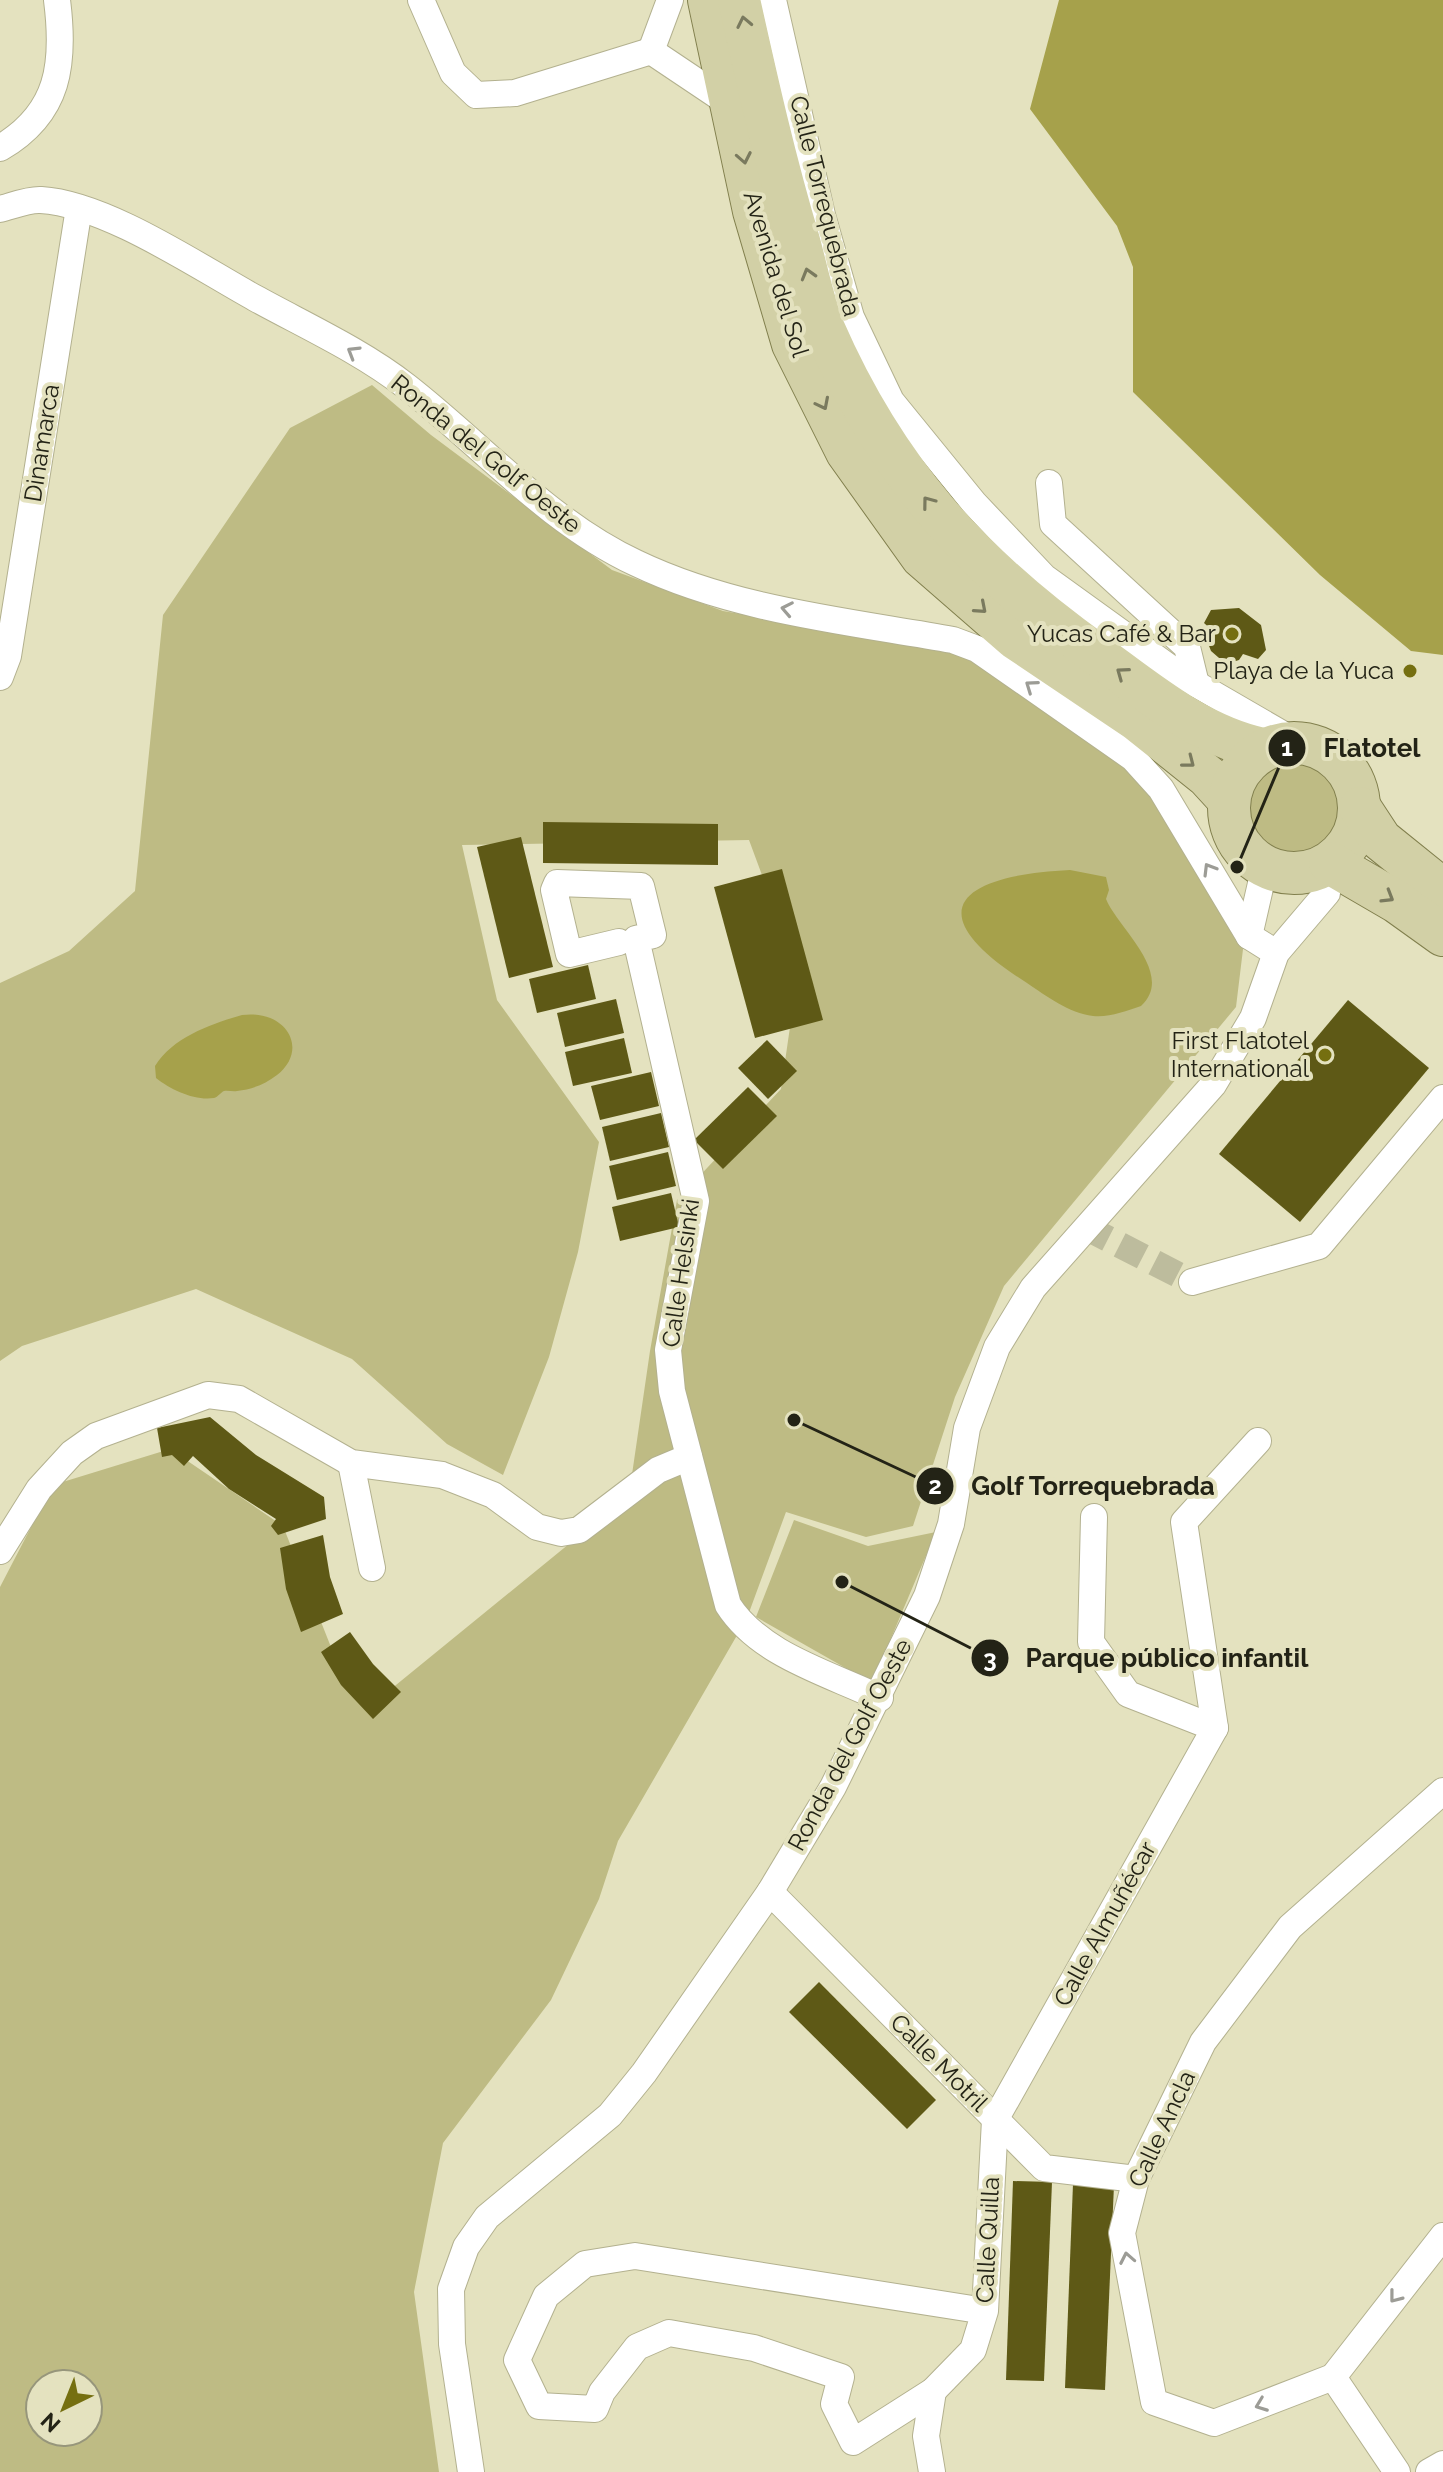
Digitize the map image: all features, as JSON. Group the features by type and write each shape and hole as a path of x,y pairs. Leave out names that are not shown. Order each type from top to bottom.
{"main road":[{"name":"Avenida del Sol","path":"709,0 754,211 793,344 847,452 922,557 1015,638 1137,720 1207,776 1229,800"},
{"name":"Avenida del Sol","path":"739,0 773,152 823,327 877,434 948,529 1035,611 1155,697 1213,733 1235,743 1279,746"},
{"path":"1279,746 1316,746 1341,762 1357,788 1360,808 1356,830 1346,849 1326,865 1294,873 1265,866 1251,857 1237,838 1229,816 1229,800 1240,771 1279,746"},
{"path":"1360,808 1381,840 1443,890"},
{"path":"1326,865 1397,902 1443,935"}],"street":[{"path":"0,148 31,123 47,103 56,82 62,60 57,0"},
{"path":"421,0 453,73 476,95 515,93 651,51"},
{"path":"651,51 670,0"},
{"name":"Calle Torrequebrada","path":"773,0 822,215 851,317 891,401 974,503 1044,577 1279,746"},
{"path":"651,51 733,106"},
{"name":"Ronda del Golf Oeste","path":"0,209 39,200 79,208 130,229 353,352 403,384 580,531 636,563 741,601 953,640 977,649 1133,758 1161,789 1249,936 1276,953"},
{"name":"Dinamarca","path":"0,677 8,656 79,208"},
{"path":"1049,483 1053,524 1187,647 1196,684"},
{"name":"Ronda del Golf Oeste","path":"471,2472 452,2344 451,2289 466,2247 487,2217 610,2115 644,2073 770,1892 833,1787 880,1698 927,1596 951,1524 967,1428 997,1347 1033,1288 1213,1085 1253,1018 1276,953 1327,893 1326,865"},
{"path":"1249,936 1265,866"},
{"name":"Calle Helsinki","path":"619,942 569,954 554,890 557,883 641,886 653,935 636,939 696,1201 668,1350 672,1391 728,1605 740,1624 758,1641 880,1698"},
{"path":"1192,1282 1319,1246 1443,1098"},
{"path":"0,1551 39,1489 72,1453 96,1436 208,1395 239,1399 351,1463 442,1475 493,1495 537,1527 561,1533 579,1530 658,1470 689,1457"},
{"path":"1094,1517 1091,1642 1128,1694 1215,1728 1184,1522 1258,1441"},
{"path":"351,1463 372,1568"},
{"name":"Calle Almuñécar","path":"995,2120 1215,1728"},
{"name":"Calle Ancla","path":"1333,2377 1214,2423 1154,2402 1122,2233 1136,2179 1203,2042 1290,1927 1443,1791"},
{"name":"Calle Motril","path":"770,1892 1044,2168 1136,2179"},
{"name":"Calle Quilla","path":"985,2311 635,2256 585,2264 546,2296 517,2360 539,2406 595,2409 602,2392 637,2347 669,2333 754,2348 841,2377 834,2404 853,2442 933,2391 973,2350 985,2311 995,2120"},
{"path":"1397,2472 1333,2377 1443,2236"},
{"path":"932,2472 926,2436 933,2391"},
{"path":"1429,2472 1443,2464"}],"shaded area":[{"path":"1059,0 1443,0 1443,655 1411,651 1320,575 1133,392 1133,267 1117,226 1030,109"},
{"path":"372,385 431,435 612,570 723,611 959,651 1149,785 1244,941 1236,1007 1004,1286 955,1397 913,1526 866,1537 786,1512 747,1618 618,1841 599,1899 551,2000 443,2143 414,2292 439,2472 0,2472 0,1587 53,1485 170,1449 283,1526 348,1690 369,1707 629,1495 677,1200 781,1089 798,972 749,840 462,845 497,1000 599,1142 578,1252 549,1357 503,1475 447,1444 352,1359 196,1289 22,1346 0,1361 0,983 69,951 135,891 163,615 290,428"},
{"path":"1293,757 1312,761 1329,772 1340,789 1344,808 1340,827 1329,844 1312,855 1293,859 1274,855 1257,844 1246,827 1242,808 1246,789 1257,772 1274,761"},
{"path":"1070,870 1106,877 1109,890 1106,899 1148,965 1152,980 1150,993 1141,1006 1105,1016 1093,1016 1067,1008 992,958 970,936 962,917 965,901 978,889 1032,873"},
{"path":"242,1015 271,1018 288,1033 292,1054 277,1075 253,1088 224,1091 207,1098 184,1094 156,1078 155,1066 182,1039"},
{"path":"794,1520 868,1546 936,1532 872,1683 756,1617"}],"building":[{"path":"1239,608 1261,625 1266,650 1258,659 1243,654 1239,660 1226,664 1211,651 1206,638 1213,631 1204,623 1211,610"},
{"path":"543,822 718,824 718,865 543,863"},
{"path":"521,837 553,967 509,978 477,847"},
{"path":"782,869 823,1020 755,1038 714,887"},
{"path":"588,965 596,999 537,1013 529,979"},
{"path":"616,999 624,1033 565,1047 557,1013"},
{"path":"1348,1000 1429,1068 1300,1222 1219,1154"},
{"path":"624,1038 632,1073 573,1086 565,1052"},
{"path":"767,1040 797,1071 768,1099 738,1068"},
{"path":"651,1072 659,1106 600,1120 591,1086"},
{"path":"748,1087 777,1116 723,1169 694,1140"},
{"path":"661,1113 669,1147 610,1161 602,1127"},
{"path":"668,1152 676,1186 617,1200 609,1166"},
{"path":"671,1193 679,1227 620,1241 612,1207"},
{"path":"210,1417 256,1455 324,1497 326,1519 278,1535 271,1526 276,1519 229,1489 193,1456 184,1466 172,1455 162,1457 157,1428"},
{"path":"323,1535 330,1577 343,1614 301,1632 286,1589 280,1548"},
{"path":"350,1632 373,1664 401,1692 373,1719 341,1685 321,1652"},
{"path":"819,1982 936,2100 907,2129 789,2012"},
{"path":"1013,2181 1052,2182 1044,2381 1006,2380"},
{"path":"1073,2184 1114,2185 1105,2390 1065,2388"}],"tunnel":[{"path":"1085,1227 1192,1282"}],"place":[{"name":"Yucas Café & Bar","path":"1232,634"},
{"name":"Playa de la Yuca","path":"1410,671"},
{"name":"Flatotel","path":"1237,867"},
{"name":"First Flatotel International","path":"1325,1055"},
{"name":"Golf Torrequebrada","path":"794,1420"},
{"name":"Parque público infantil","path":"842,1582"}]}
